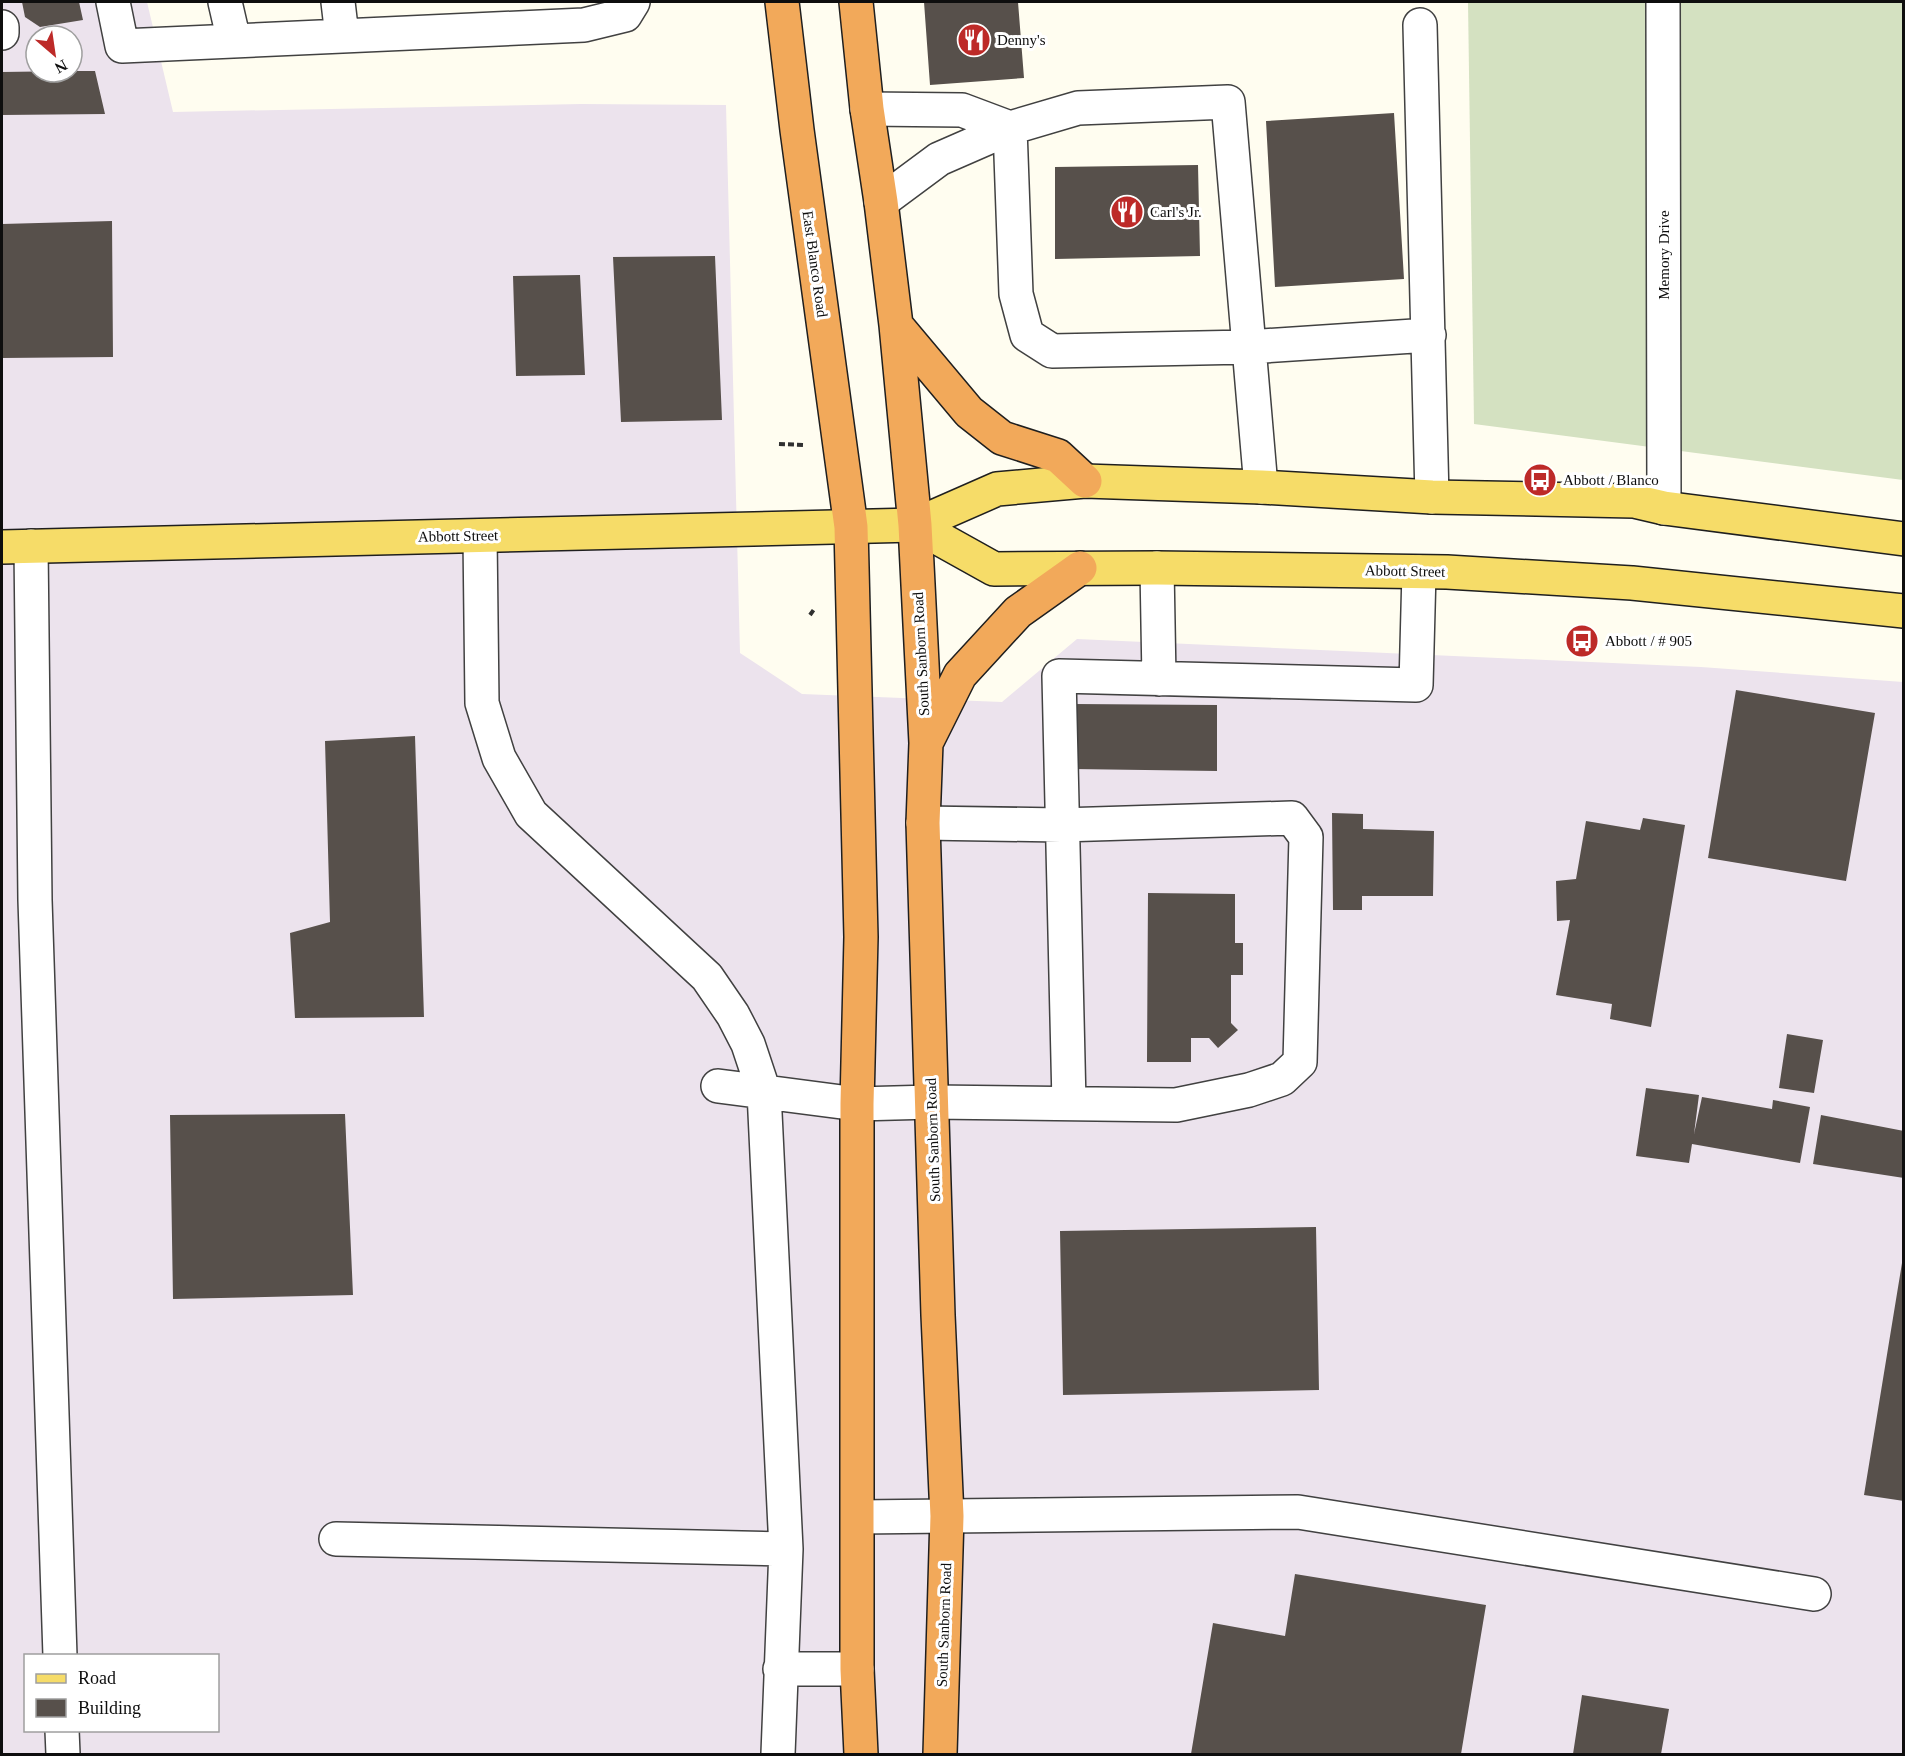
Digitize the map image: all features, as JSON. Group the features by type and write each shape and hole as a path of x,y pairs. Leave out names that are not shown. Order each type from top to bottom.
{"highway":[{"name":"East Blanco Road","path":"782,2 798,142 851,527"},
{"path":"856,2 867,109 896,325 915,525"},
{"path":"896,325 969,412 1002,438 1058,456 1085,482"},
{"name":"South Sanborn Road","path":"915,525 926,743 924,823 938,1303 947,1516 940,1755"},
{"path":"851,527 861,937 857,1104 856,1669 861,1755"},
{"path":"926,743 960,675 1018,612 1080,568"}],"main road":[{"name":"Abbott Street","path":"16,547 915,525 997,489 1085,482 1261,487 1432,497 1634,501 1664,508 1904,539"},
{"name":"Abbott Street","path":"915,525 994,569 1157,568 1419,572 1632,583 1904,611"}],"street":[{"path":"112,2 122,46 584,25 625,15 633,2"},
{"path":"225,2 234,41"},
{"path":"338,2 342,36"},
{"name":"Memory Drive","path":"1663,2 1664,508"},
{"path":"1420,25 1432,497"},
{"path":"2,27 2,33"},
{"path":"881,202 939,159 1010,128 1078,108 1228,102 1261,487"},
{"path":"867,109 962,110 1010,128"},
{"path":"1010,128 1016,294 1027,335 1052,351 1248,347 1429,335"},
{"path":"480,536 482,703 499,758 531,814 707,977 733,1015 743,1035 764,1092 786,1550 778,1755"},
{"path":"16,547 35,912 60,1654"},
{"path":"1157,568 1159,679"},
{"path":"1069,1103 1059,676 1416,685 1419,572"},
{"path":"718,1086 857,1104 932,1102 1176,1105 1249,1090 1282,1079 1300,1062 1306,837 1292,818 1061,825 924,823"},
{"path":"858,1517 1298,1512 1814,1594"},
{"path":"336,1539 786,1550"},
{"path":"780,1669 856,1669"},
{"path":"62,1732 63,1755"}],"path":[{"path":"779,444 804,445"},
{"path":"810,615 815,608"}],"shaded area":[{"path":"2,2 147,2 173,112 581,104 726,105 740,653 802,694 1002,702 1077,639 1701,667 1903,682 1903,1754 2,1754"}],"green space":[{"path":"1468,2 1903,2 1903,480 1474,424"}],"building":[{"path":"22,2 79,2 83,20 58,24 36,24 25,17"},
{"name":"Denny's","path":"924,2 1018,2 1024,78 930,85"},
{"path":"84,71 95,71 105,114 2,115 2,72 24,72 24,84 84,84"},
{"path":"1394,113 1404,279 1275,287 1266,121"},
{"name":"Carl's Jr.","path":"1198,165 1200,256 1055,259 1055,167"},
{"path":"112,221 113,357 2,358 2,224"},
{"path":"715,256 722,420 621,422 613,257"},
{"path":"580,275 585,375 516,376 513,276"},
{"path":"1736,690 1875,713 1846,881 1708,858"},
{"path":"1074,704 1217,705 1217,771 1073,769"},
{"path":"415,736 424,1017 295,1018 290,933 330,922 325,741"},
{"path":"1332,813 1363,814 1363,829 1434,831 1433,896 1362,896 1362,910 1333,910"},
{"path":"1643,818 1685,825 1651,1027 1610,1019 1612,1004 1556,995 1570,920 1557,921 1556,881 1576,879 1586,821 1640,830"},
{"path":"1148,893 1235,894 1235,943 1243,943 1243,975 1231,975 1231,1023 1238,1030 1218,1048 1209,1038 1191,1038 1191,1062 1147,1062"},
{"path":"1787,1034 1823,1040 1814,1093 1779,1088"},
{"path":"1646,1088 1699,1095 1694,1134 1702,1097 1772,1109 1773,1100 1810,1107 1800,1163 1692,1144 1689,1163 1636,1156"},
{"path":"345,1114 353,1295 173,1299 170,1115"},
{"path":"1821,1115 1904,1131 1904,1178 1813,1164"},
{"path":"1316,1227 1319,1390 1063,1395 1060,1231"},
{"path":"1902,1263 1904,1263 1904,1501 1864,1495"},
{"path":"1295,1574 1486,1605 1461,1754 1191,1754 1213,1623 1285,1636"},
{"path":"1582,1695 1669,1709 1661,1754 1573,1754"}],"place":[{"name":"Denny's","path":"974,40"},
{"name":"Carl's Jr.","path":"1127,212"},
{"name":"Abbott / Blanco","path":"1540,480"},
{"name":"Abbott / # 905","path":"1582,641"}]}
